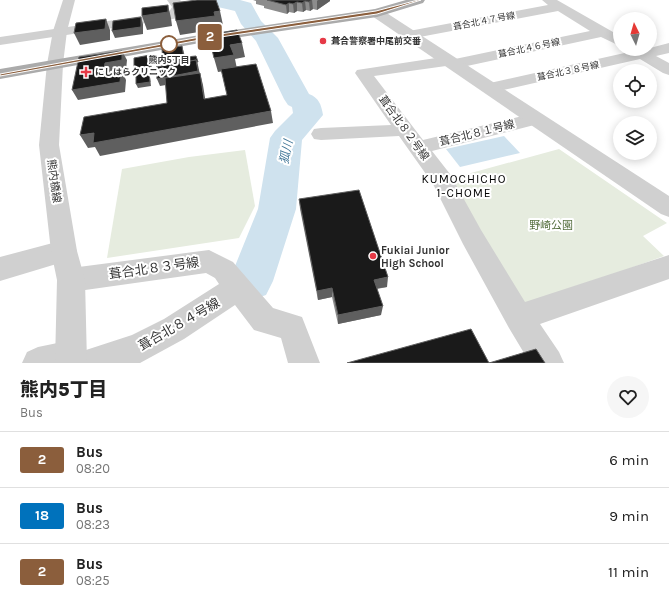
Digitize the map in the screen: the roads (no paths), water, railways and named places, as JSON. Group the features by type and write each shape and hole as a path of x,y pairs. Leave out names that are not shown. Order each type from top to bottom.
{"main road":[{"path":"0,74 238,33 377,13 419,0"}],"street":[{"name":"熊内橋線","path":"69,0 60,31 55,64 49,145 64,251 71,280 79,360"},
{"path":"0,41 174,15 179,6 173,0"},
{"path":"554,3 613,38"},
{"name":"葺合北４７号線","path":"409,35 554,3"},
{"path":"377,13 669,208"},
{"name":"葺合北４６号線","path":"451,62 604,32"},
{"name":"葺合北３８号線","path":"657,50 669,48"},
{"name":"葺合北３８号線","path":"490,88 622,56"},
{"path":"645,56 669,70"},
{"name":"葺合北８２号線","path":"451,62 363,73 442,180 472,237 519,318 548,363"},
{"name":"葺合北８１号線","path":"418,148 535,119"},
{"path":"321,134 394,131 405,129"},
{"path":"0,269 64,251"},
{"name":"葺合北８３号線","path":"71,280 209,261 224,270 264,320 292,327 304,363"},
{"path":"519,318 669,267"},
{"name":"葺合北８４号線","path":"38,363 112,356 137,349 174,329 239,287"}],"water":[{"path":"504,136 520,153 460,167 446,149"}],"waterway":[{"name":"狐川","path":"212,0 244,7 252,24 266,38 298,99 306,103 308,115 286,138 277,209 251,281"}],"place":[{"name":"葺合警察署中尾前交番","path":"323,41"},
{"name":"熊内5丁目","path":"169,44"},
{"name":"にしはらクリニック","path":"86,72"},
{"name":"Fukiai Junior High School","path":"373,256"}],"district":[{"name":"KUMOCHICHO 1-CHOME","path":"464,186"}],"park label":[{"name":"野崎公園","path":"551,225"}]}
